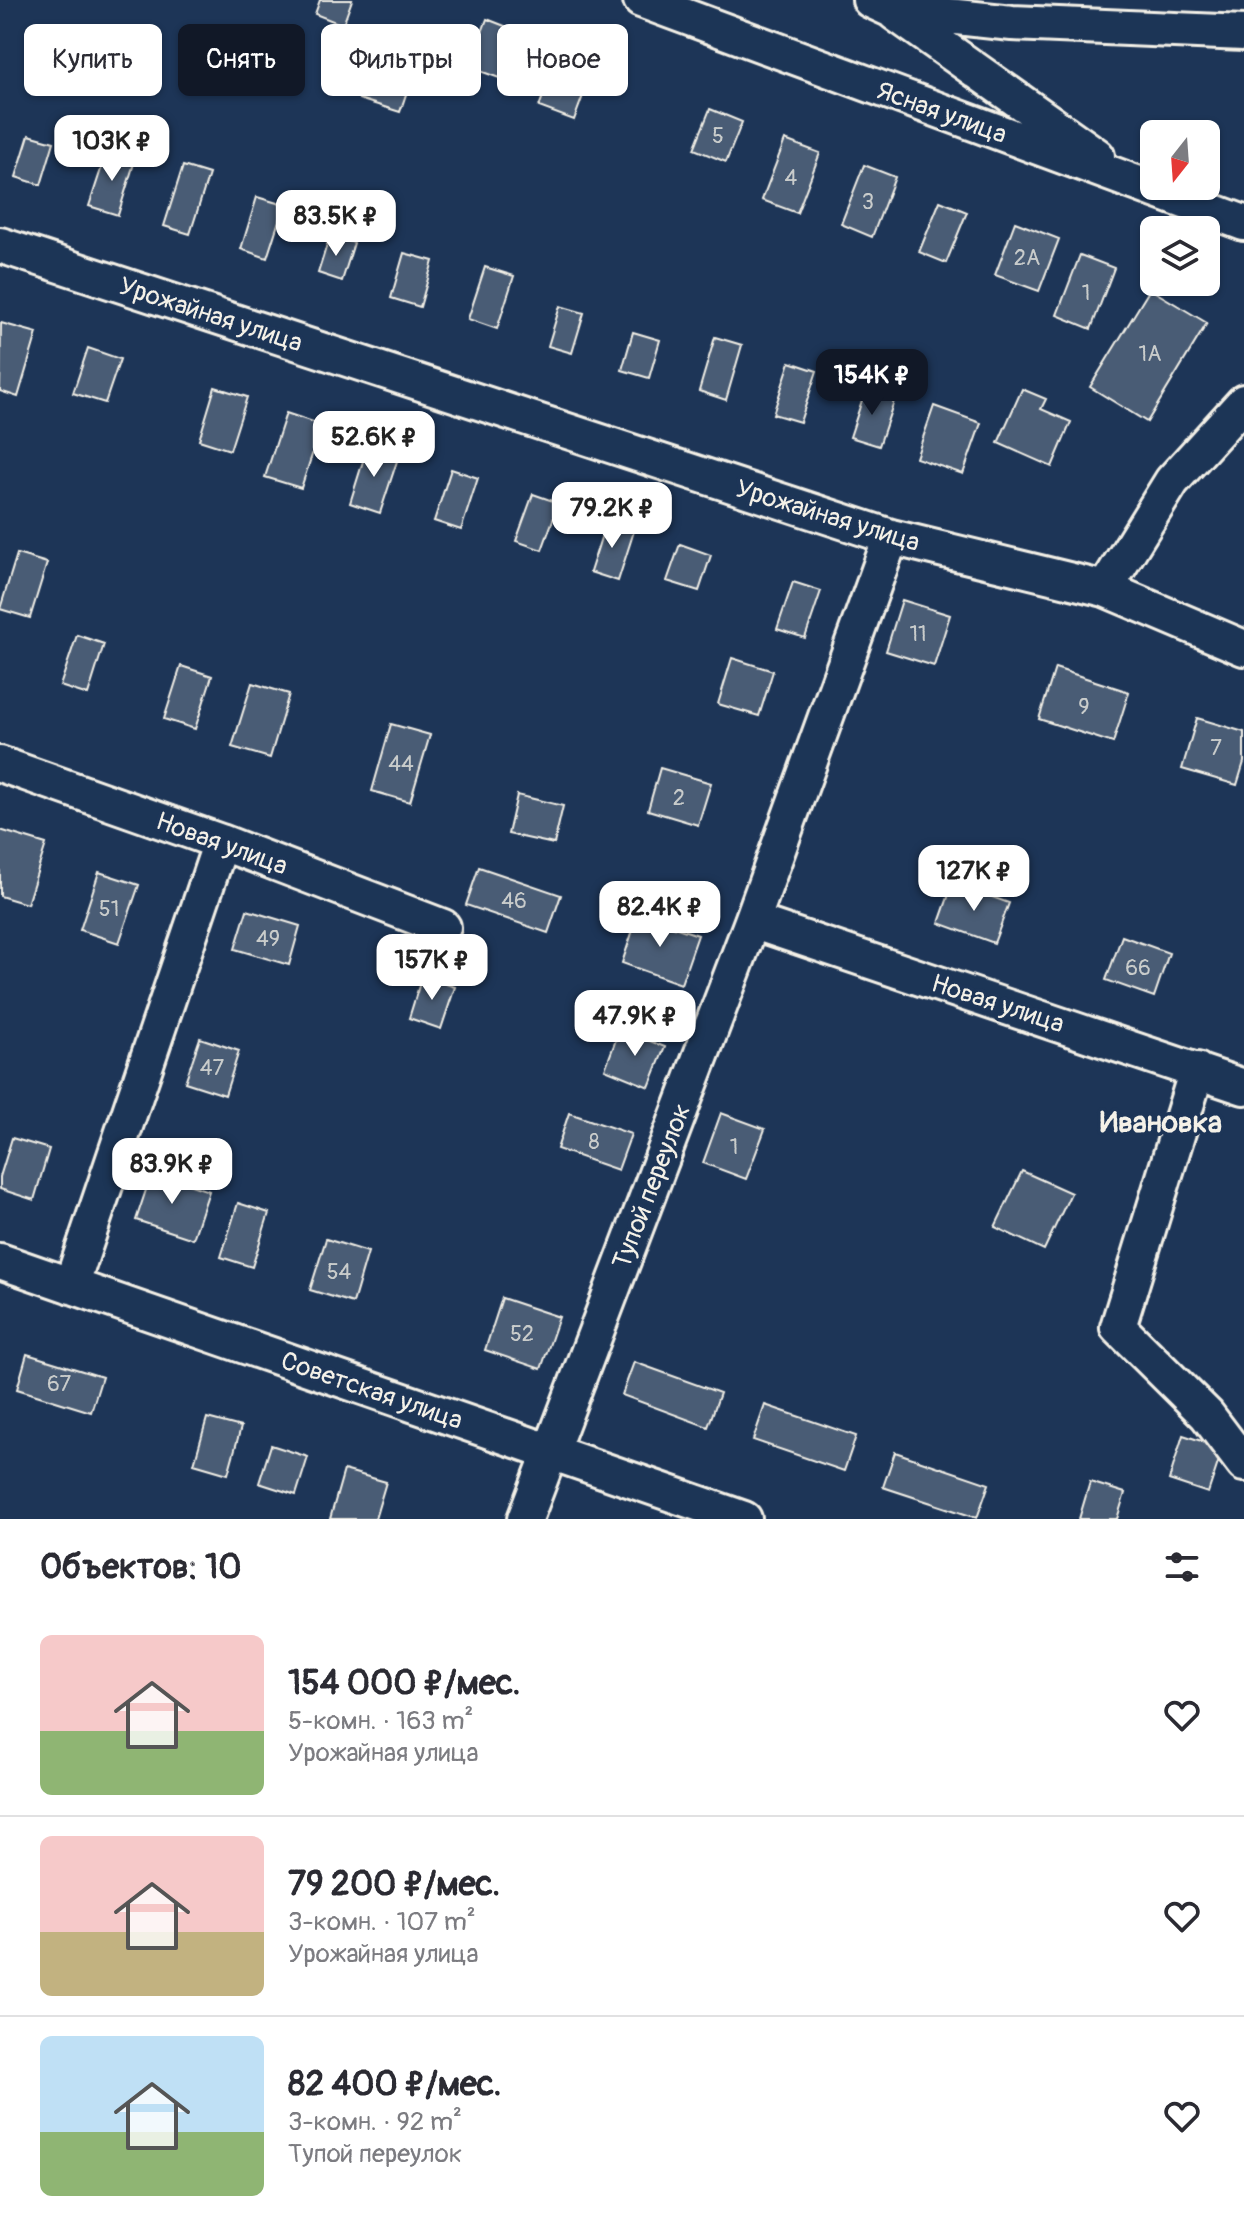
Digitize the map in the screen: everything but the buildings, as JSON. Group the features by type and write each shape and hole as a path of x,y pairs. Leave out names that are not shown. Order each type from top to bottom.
{"street":[{"name":"Ясная улица","path":"641,0 1244,223"},
{"path":"881,5 1135,183"},
{"path":"881,5 1012,23 1244,33"},
{"name":"Урожайная улица","path":"0,245 891,537 1105,589 1244,648"},
{"path":"1105,589 1172,481 1244,402"},
{"name":"Тупой переулок","path":"525,1519 752,921 891,537"},
{"name":"Новая улица","path":"0,764 221,842 443,927"},
{"path":"71,1286 221,842"},
{"name":"Новая улица","path":"752,921 1244,1087"},
{"path":"1197,1070 1118,1327 1207,1415 1244,1464"},
{"name":"Советская улица","path":"0,1261 744,1519"}],"district":[{"name":"Ивановка","path":"1161,1122"}]}
